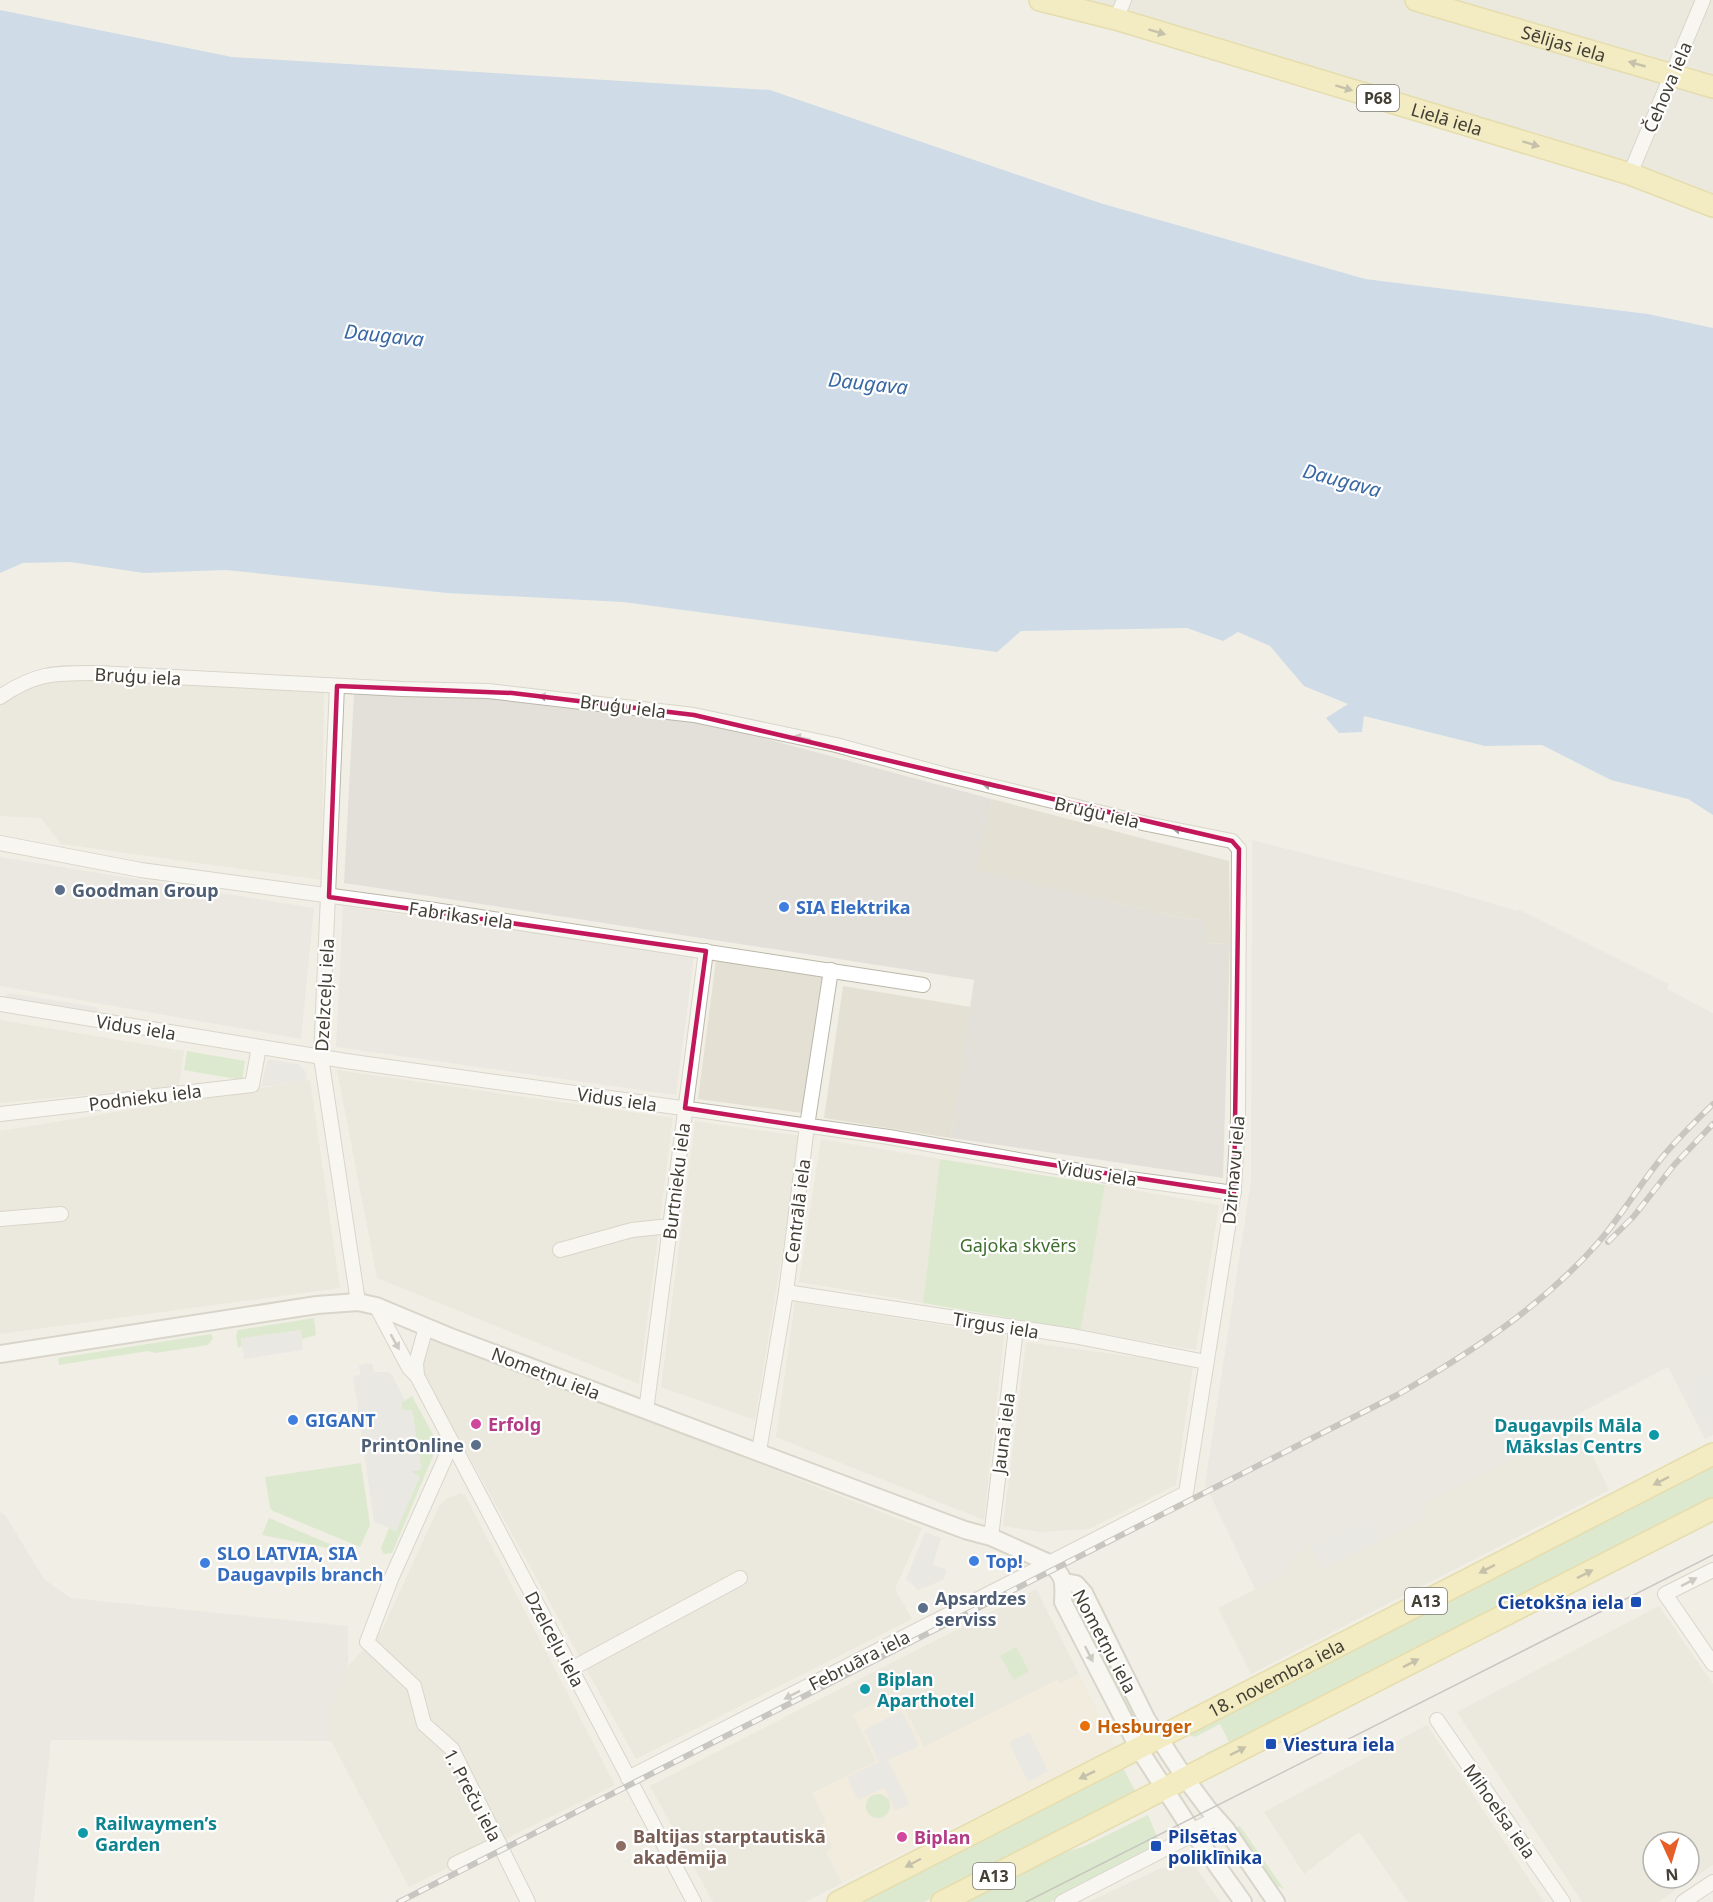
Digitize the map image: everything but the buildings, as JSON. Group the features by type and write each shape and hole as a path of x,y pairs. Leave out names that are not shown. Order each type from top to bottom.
{"main road":[{"name":"Lielā iela","path":"1040,0 1120,10 1630,174 1713,206"},
{"name":"Sēlijas iela","path":"1416,0 1713,87"},
{"name":"18. novembra iela","path":"838,1902 1713,1454"},
{"name":"A13","path":"942,1902 1713,1509"}],"street":[{"name":"Čehova iela","path":"1630,174 1703,0"},
{"name":"Bruģu iela","path":"0,697 23,682 54,673 512,693 694,714 836,745 946,776 1147,824 1232,841 1236,845"},
{"name":"Dzelzceļu iela","path":"337,686 321,1057 358,1302"},
{"name":"Fabrikas iela","path":"0,843 141,870 440,911 923,985"},
{"name":"Dzirnavu iela","path":"1186,1492 1234,1193 1239,1055 1240,861 1239,849 1236,845"},
{"name":"Burtnieku iela","path":"646,1411 706,951"},
{"name":"Centrālā iela","path":"759,1451 786,1292 807,1126 831,970"},
{"name":"Vidus iela","path":"0,1004 321,1057 889,1137 1107,1176 1234,1193"},
{"name":"Podnieku iela","path":"0,1114 252,1085 259,1047"},
{"path":"0,1219 61,1214"},
{"path":"560,1251 632,1230 670,1226"},
{"name":"Tirgus iela","path":"786,1292 1073,1336 1206,1362"},
{"name":"Nometņu iela","path":"0,1354 317,1305 358,1302 375,1306 646,1411 759,1451 965,1530 991,1537 1049,1563 1057,1569 1065,1582 1063,1602 1139,1749"},
{"name":"Dzelceļu iela","path":"375,1306 409,1368 417,1376 694,1902"},
{"path":"417,1376 416,1363 426,1327"},
{"name":"Jaunā iela","path":"991,1537 1016,1329"},
{"name":"1. Preču iela","path":"452,1443 367,1642 414,1686 424,1724 452,1749 528,1902"},
{"name":"Februāra iela","path":"628,1778 1186,1492"},
{"path":"1713,1570 1665,1594 1713,1664"},
{"path":"571,1669 740,1578"},
{"name":"Nometņu iela","path":"1065,1582 1076,1584 1084,1593 1147,1720 1159,1739"},
{"name":"Mihoelsa iela","path":"1437,1720 1563,1902"},
{"path":"1159,1739 1185,1778 1226,1828 1276,1902"},
{"path":"1139,1749 1194,1834 1243,1902"},
{"path":"1062,1902 1194,1834 1199,1827 1216,1818"},
{"path":"455,1864 499,1843"},
{"path":"1683,1902 1713,1882"}],"highlighted area":[{"path":"337,686 512,693 694,715 1232,841 1239,849 1234,1193 685,1108 706,951 329,897"}],"shaded area":[{"path":"1081,0 1713,0 1713,198"},
{"path":"54,676 324,691 322,880 61,844 41,818 0,816 0,706"},
{"path":"354,694 534,698 692,719 992,799 976,870 1177,917 1203,920 1207,930 1205,944 1230,943 1223,1178 951,1138 974,980 344,883"},
{"path":"992,799 1229,861 1230,943 1205,944 1203,920 1177,917 975,870"},
{"path":"1252,840 1451,891 1517,911 1518,909 1669,984 1667,989 1713,1013 1713,1435 1705,1439 1668,1367 1574,1416 1577,1424 1423,1503 1428,1515 1322,1570 1308,1543 1289,1564 1292,1571 1255,1589 1205,1484 1251,1180"},
{"path":"0,857 314,908 301,1039 0,986"},
{"path":"343,906 694,957 676,1095 336,1047"},
{"path":"716,960 823,975 802,1113 698,1099"},
{"path":"843,986 971,1007 951,1138 824,1118"},
{"path":"9,993 96,1007 100,1013 4,997"},
{"path":"0,1020 184,1051 179,1086 0,1103"},
{"path":"268,1059 298,1064 306,1072 307,1081 261,1087"},
{"path":"337,1070 673,1118 639,1384 377,1278"},
{"path":"310,1080 340,1288 0,1334 0,1131"},
{"path":"695,1121 801,1136 755,1420 661,1387"},
{"path":"821,1139 940,1159 923,1303 799,1282"},
{"path":"1105,1185 1219,1205 1196,1350 1081,1330"},
{"path":"795,1302 1004,1335 984,1520 776,1437"},
{"path":"301,1330 303,1350 244,1359 241,1338"},
{"path":"433,1336 922,1528 895,1589 912,1619 636,1759 421,1369"},
{"path":"1026,1342 1193,1365 1176,1485 1089,1529 1041,1532 1003,1526"},
{"path":"372,1363 374,1372 388,1372 392,1375 405,1400 402,1402 402,1409 412,1410 421,1469 413,1471 420,1477 396,1531 374,1522 353,1376 360,1375 359,1365"},
{"path":"1713,1366 1713,1426 1704,1430 1680,1383"},
{"path":"1577,1424 1609,1490 1251,1674 1218,1608 1292,1571 1289,1564 1308,1543 1322,1570 1428,1515 1423,1503"},
{"path":"461,1493 465,1495 615,1785 409,1887 331,1741 333,1696 348,1666 382,1630 440,1504"},
{"path":"0,1512 5,1515 45,1580 71,1598 348,1626 348,1666 333,1696 331,1741 51,1740 34,1902 0,1902"},
{"path":"1369,1514 1381,1538 1322,1568 1310,1545"},
{"path":"925,1532 941,1538 933,1565 947,1570 943,1580 918,1590 906,1579"},
{"path":"1036,1589 1079,1674 1059,1684 1057,1680 924,1747 853,1715 877,1761 822,1825 833,1848 826,1852 842,1883 806,1902 713,1902 650,1786"},
{"path":"1659,1606 1713,1684 1713,1865 1701,1873 1701,1830 1641,1830 1641,1890 1676,1890 1658,1902 1582,1902 1457,1712"},
{"path":"1079,1674 1116,1747 842,1883 826,1852 833,1848 821,1824 826,1822 812,1793 876,1761 853,1714 897,1692 924,1747 1057,1680 1060,1683"},
{"path":"902,1711 919,1746 888,1760 909,1804 895,1811 884,1788 858,1800 847,1777 879,1762 864,1730"},
{"path":"1427,1725 1544,1902 1408,1902 1359,1832 1304,1874 1264,1812"},
{"path":"1029,1732 1048,1771 1028,1782 1009,1742"},
{"path":"1195,1867 1220,1902 1088,1902 1161,1868"}],"green space":[{"path":"187,1051 245,1061 242,1080 184,1070"},
{"name":"Gajoka skvērs","path":"940,1159 1105,1185 1081,1330 923,1303"},
{"path":"314,1318 316,1335 302,1339 301,1330 241,1339 242,1346 238,1348 236,1336 238,1330"},
{"path":"211,1334 213,1338 208,1345 156,1353 148,1351 59,1365 58,1358"},
{"path":"412,1396 436,1440 436,1449 392,1553 385,1554 381,1548 389,1528 396,1531 419,1476 413,1471 421,1469 412,1410 402,1409 402,1402"},
{"path":"361,1463 370,1525 360,1547 270,1508 265,1477"},
{"path":"1713,1463 1713,1499 1206,1757 1206,1753 1229,1742 1220,1724 1195,1737 1185,1733"},
{"path":"269,1518 348,1552 262,1535"},
{"path":"1073,1596 1077,1597 1139,1720 1134,1722 1072,1599"},
{"path":"1016,1647 1029,1671 1014,1680 1000,1656"},
{"path":"1122,1766 1137,1794 924,1902 857,1902"},
{"path":"878,1794 887,1797 890,1806 887,1815 878,1818 869,1815 866,1806 869,1797"},
{"path":"1148,1815 1161,1846 1050,1902 961,1902 1052,1856 1085,1846"},
{"path":"1240,1826 1284,1889 1273,1884 1235,1828"}],"water":[{"name":"Daugava","path":"0,10 232,57 770,90 1100,203 1365,279 1648,314 1713,328 1713,815 1688,799 1611,780 1542,745 1485,746 1364,716 1362,732 1339,733 1326,718 1348,704 1304,686 1270,646 1238,632 1223,641 1187,628 1021,631 997,652 623,602 447,593 226,570 144,573 70,562 23,563 0,573"}],"tram line":[{"path":"1026,1902 1713,1555"}],"railway":[{"path":"399,1902 1397,1395 1424,1379 1503,1328 1552,1289 1597,1244 1666,1153 1713,1104"},
{"path":"1608,1242 1634,1216 1674,1165 1713,1124"}],"place":[{"name":"Goodman Group","path":"60,890"},
{"name":"SIA Elektrika","path":"784,907"},
{"name":"GIGANT","path":"293,1420"},
{"name":"Erfolg","path":"476,1424"},
{"name":"Daugavpils Māla Mākslas Centrs","path":"1654,1435"},
{"name":"PrintOnline","path":"476,1445"},
{"name":"Top!","path":"974,1561"},
{"name":"SLO LATVIA, SIA Daugavpils branch","path":"205,1563"},
{"name":"Cietokšņa iela","path":"1636,1602"},
{"name":"Apsardzes serviss","path":"923,1608"},
{"name":"Biplan Aparthotel","path":"865,1689"},
{"name":"Hesburger","path":"1085,1726"},
{"name":"Viestura iela","path":"1271,1744"},
{"name":"Railwaymen’s Garden","path":"83,1833"},
{"name":"Biplan","path":"902,1837"},
{"name":"Baltijas starptautiskā akadēmija","path":"621,1846"},
{"name":"Pilsētas poliklīnika","path":"1156,1846"}]}
